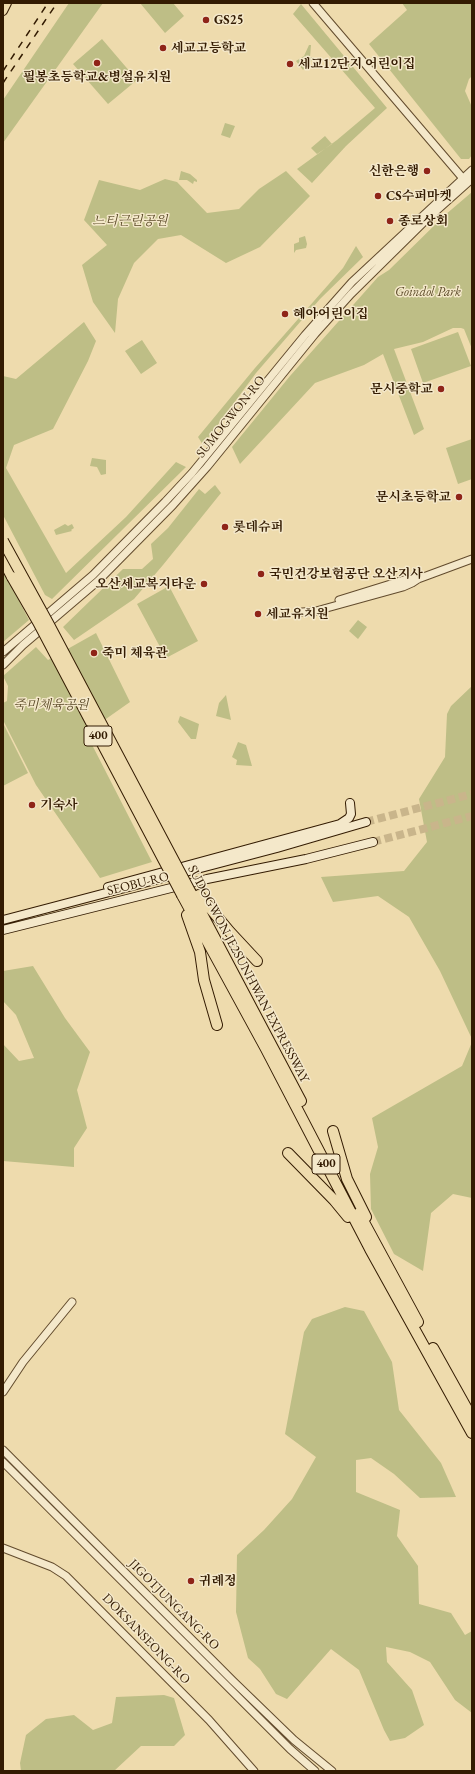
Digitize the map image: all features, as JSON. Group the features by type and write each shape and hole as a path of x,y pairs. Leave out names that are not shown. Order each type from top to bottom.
{"highway":[{"name":"SUDOGWON JE2SUNHWAN EXPRESSWAY","path":"3,541 52,630 172,858 266,1049 401,1298 472,1433"},
{"name":"SUDOGWON JE2SUNHWAN EXPRESSWAY","path":"3,560 191,895"},
{"path":"191,895 230,932 257,961"},
{"path":"191,895 205,985 217,1025"},
{"path":"333,1131 347,1179 397,1276 401,1298"},
{"path":"288,1153 342,1209 401,1298"},
{"name":"SUDOGWON JE2SUNHWAN EXPRESSWAY","path":"401,1298 472,1418"}],"main road":[{"path":"3,11 7,3"},
{"path":"14,917 48,904 340,824 349,818 351,814 350,803"},
{"name":"SEOBU-RO","path":"3,920 277,848 366,822"},
{"name":"SEOBU-RO","path":"3,930 207,879 306,859 373,842"}],"street":[{"path":"313,3 468,180"},
{"name":"SUMOGWON-RO","path":"3,666 23,646 98,581 168,510 207,467 281,375 351,294 468,180 472,170"},
{"name":"SUMOGWON-RO","path":"3,652 93,575 165,502 192,473 340,296 375,259 468,180"},
{"path":"418,579 410,578 315,606 302,612 316,611 382,593 412,583 418,579 472,559"},
{"path":"3,1392 23,1362 72,1302"},
{"name":"JIGOTJUNGANG-RO","path":"3,1450 233,1681 294,1740 332,1771"},
{"name":"JIGOTJUNGANG-RO","path":"3,1462 290,1749 315,1771"},
{"name":"DOKSANSEONG-RO","path":"3,1548 52,1567 66,1576 209,1720 254,1771"}],"green space":[{"path":"69,3 103,3 3,143 3,100"},
{"path":"140,3 173,3 184,16 165,33"},
{"path":"402,3 472,3 472,76 469,79 465,91 472,107 472,155 469,159 461,159 369,44 407,10"},
{"path":"301,4 387,108 346,146 312,183 297,169 337,140 375,108 293,14"},
{"path":"102,39 137,80 108,104 73,64"},
{"path":"309,45 311,45 310,57 314,58 303,70 296,61 304,56"},
{"path":"225,123 235,126 230,138 221,135"},
{"path":"325,136 332,144 317,154 311,148"},
{"path":"181,171 190,174 197,180 197,182 194,181 193,184 187,180 179,180"},
{"name":"느티근린공원","path":"286,171 310,196 260,247 226,263 181,235 158,239 134,263 118,299 115,333 93,302 82,265 107,245 84,220 99,180 140,190 165,179 177,182 207,213 239,209 259,189"},
{"name":"Goindol Park","path":"472,192 472,349 464,329 453,328 423,342 394,349 424,429 414,435 383,354 364,365 315,383 240,464 232,447 290,376 378,277 389,270 445,215"},
{"path":"305,236 307,244 306,248 296,250 294,253 294,244 299,242 299,238"},
{"path":"356,246 363,257 320,299 256,373 203,445 198,437 255,368 343,268"},
{"path":"84,322 96,341 88,361 53,429 14,445 6,468 66,573 126,517 176,462 186,467 52,599 45,595 3,515 3,376 16,379"},
{"path":"458,332 471,366 423,383 411,349"},
{"path":"142,340 157,363 141,374 125,351"},
{"path":"472,439 472,479 458,484 446,448"},
{"path":"92,458 106,460 106,474 101,475 97,467 90,466"},
{"path":"215,485 221,493 134,599 74,640 63,627 123,569 142,569 153,559 151,544 168,528 199,489 205,494"},
{"path":"65,524 68,526 72,524 74,528 71,530 72,531 56,535 54,530"},
{"path":"3,570 29,620 3,642"},
{"path":"169,586 198,641 166,658 137,604"},
{"path":"358,620 367,627 358,639 349,631"},
{"name":"죽미체육공원","path":"96,633 130,702 86,733 152,862 100,878 36,785 3,720 3,703 7,701 8,686 3,676 36,647 48,660"},
{"path":"472,686 472,1039 440,971 409,917 378,896 333,902 321,877 404,871 427,842 419,799 445,757 447,714 451,706"},
{"path":"226,695 231,720 216,716 219,703"},
{"path":"180,716 199,724 196,739 191,739 178,722"},
{"path":"3,723 28,773 3,786"},
{"path":"238,742 246,745 252,766 236,765 237,760 232,757"},
{"path":"33,966 65,1018 90,1052 77,1090 87,1128 74,1148 74,1167 3,1161 3,1044 19,1061 34,1058 16,1015 3,1001 3,971"},
{"path":"472,1042 472,1198 453,1194 431,1213 423,1271 394,1254 371,1209 370,1174 378,1147 372,1118 462,1066"},
{"path":"345,1307 364,1311 392,1362 399,1410 441,1463 456,1497 420,1498 394,1474 371,1458 356,1460 356,1492 400,1510 397,1536 418,1566 419,1604 451,1613 465,1635 472,1631 472,1713 455,1700 430,1662 410,1652 386,1647 387,1662 412,1690 424,1725 405,1738 390,1741 359,1670 331,1649 287,1699 276,1694 260,1669 248,1658 236,1612 237,1555 264,1530 292,1499 316,1457 285,1434 304,1332 312,1319"},
{"path":"164,1695 174,1698 185,1735 174,1746 141,1746 114,1771 21,1771 20,1763 26,1735 46,1719 74,1715 93,1730 112,1723 116,1697"}],"tunnel":[{"path":"366,822 472,794"},
{"path":"373,842 472,816"}],"railway":[{"path":"3,71 48,3"},
{"path":"3,83 57,3"}],"place":[{"name":"GS25","path":"206,20"},
{"name":"세교고등학교","path":"163,48"},
{"name":"필봉초등학교&병설유치원","path":"97,63"},
{"name":"세교12단지 어린이집","path":"290,64"},
{"name":"신한은행","path":"427,171"},
{"name":"CS수퍼마켓","path":"378,196"},
{"name":"종로상회","path":"390,221"},
{"name":"혜아어린이집","path":"285,314"},
{"name":"문시중학교","path":"441,389"},
{"name":"문시초등학교","path":"459,497"},
{"name":"롯데슈퍼","path":"225,527"},
{"name":"국민건강보험공단 오산지사","path":"261,574"},
{"name":"오산세교복지타운","path":"204,584"},
{"name":"세교유치원","path":"258,614"},
{"name":"죽미 체육관","path":"94,653"},
{"name":"기숙사","path":"32,805"},
{"name":"귀례정","path":"191,1581"}]}
